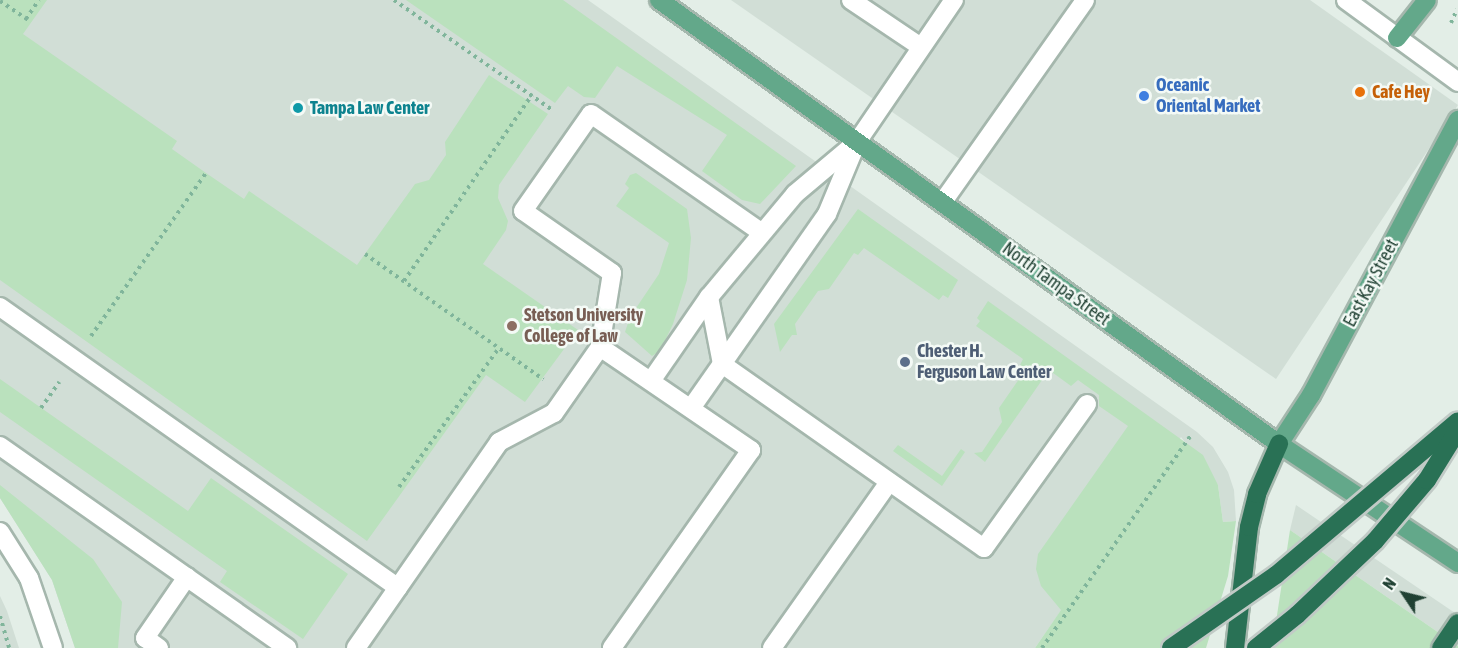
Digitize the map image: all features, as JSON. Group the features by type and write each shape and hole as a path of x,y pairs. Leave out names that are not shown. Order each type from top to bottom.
{"highway":[{"path":"1171,648 1276,575 1458,421"},
{"path":"1256,648 1297,615 1375,541 1428,480 1458,430"},
{"path":"1235,648 1249,526 1257,495 1279,444"},
{"path":"1441,648 1458,623"}],"main road":[{"name":"North Tampa Street","path":"659,0 1279,444 1458,562"},
{"path":"1397,38 1427,0"},
{"name":"East Kay Street","path":"1279,444 1311,395 1458,120"}],"street":[{"path":"851,0 921,47"},
{"path":"691,408 827,214 857,142 954,0"},
{"path":"942,203 1085,0"},
{"path":"1346,0 1458,82"},
{"path":"356,648 499,442 554,413 600,347 612,273 523,211 591,114 762,233"},
{"path":"651,381 709,297 795,194 857,142"},
{"path":"709,297 722,364 984,548 1087,404"},
{"path":"0,306 398,588"},
{"path":"600,347 751,450 612,648"},
{"path":"0,446 287,648"},
{"path":"772,648 889,482"},
{"path":"0,532 29,578 53,648"},
{"path":"159,648 145,638 187,577"}],"path":[{"path":"26,19 39,0"},
{"path":"394,0 550,109"},
{"path":"0,1 31,22"},
{"path":"1451,22 1457,9"},
{"path":"404,281 532,95"},
{"path":"87,342 206,173"},
{"path":"365,254 543,379"},
{"path":"399,487 499,348"},
{"path":"41,408 62,379"},
{"path":"1042,648 1191,435"},
{"path":"0,616 9,648"}],"shaded area":[{"name":"Stetson University College of Law","path":"0,0 588,0 1197,432 1213,447 1228,472 1234,490 1236,521 1223,522 1218,485 1181,437 1035,648 75,648 52,580 0,498"},
{"path":"731,0 1310,0 1458,105 1276,379"},
{"path":"1296,505 1458,615 1458,646 1290,530"},
{"path":"0,596 7,611 19,648 0,648"}],"green space":[{"path":"0,0 47,0 23,34 177,141 172,149 206,173 244,199 249,191 357,265 415,184 429,180 446,155 445,142 489,75 548,114 499,185 498,198 508,221 506,230 483,264 578,330 525,402 486,375 367,541 0,280"},
{"path":"406,0 563,0 796,166 760,204 742,200 702,171 727,135 617,66 595,98 584,97 568,86 555,103"},
{"path":"636,173 687,209 691,238 687,280 673,324 660,351 652,356 625,332 630,317 659,274 669,243 616,206 629,188 625,184 630,175"},
{"path":"858,209 958,280 948,298 943,295 939,300 864,248 858,255 854,253 829,289 818,291 795,324 797,335 792,335 780,352 774,324"},
{"path":"988,301 1203,455 1218,485 1223,522 1236,521 1228,576 1206,648 1035,648 1061,610 1041,586 1036,569 1038,554 1128,426 1099,406 1099,395 1078,380 1071,386 1049,370 985,462 974,453 982,452 1002,422 999,408 1026,369 1020,365 1023,359 976,326 980,321 977,318"},
{"path":"0,379 188,511 211,478 348,574 303,639 220,582 227,571 0,412"},
{"path":"898,445 942,476 961,449 965,452 942,486 893,451"},
{"path":"0,485 93,559 122,602 118,648 75,648 52,580 0,498"},
{"path":"1290,530 1458,646 1458,648 1272,648"}],"place":[{"name":"Cafe Hey","path":"1360,92"},
{"name":"Oceanic Oriental Market","path":"1144,96"},
{"name":"Tampa Law Center","path":"298,108"},
{"name":"Stetson University College of Law","path":"512,326"},
{"name":"Chester H. Ferguson Law Center","path":"905,362"}]}
